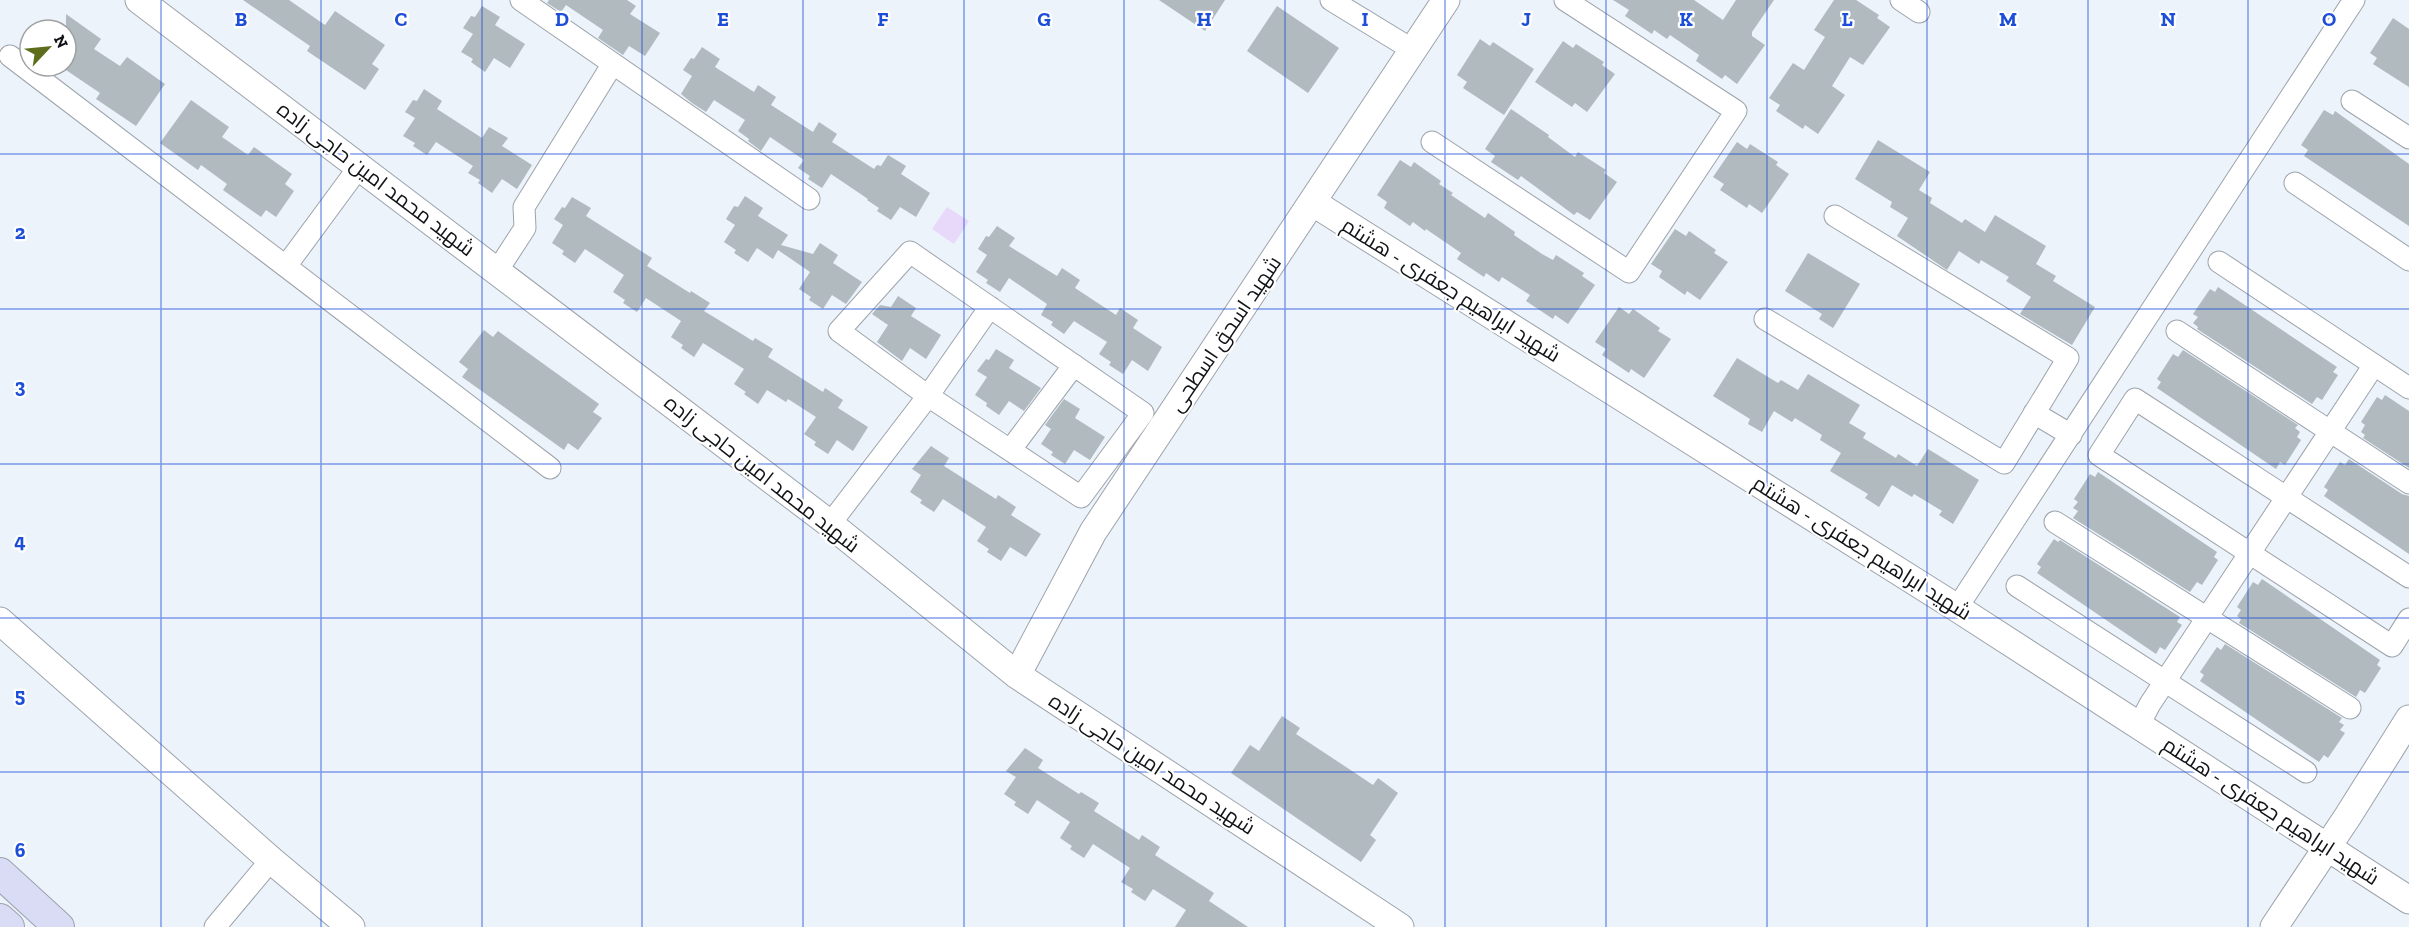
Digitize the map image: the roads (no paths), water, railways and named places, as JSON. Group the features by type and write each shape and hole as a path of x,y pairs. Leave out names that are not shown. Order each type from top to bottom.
{"main road":[{"path":"0,873 59,927"},
{"path":"0,919 9,927"}],"street":[{"name":"شهید محمد امین حاجی زاده","path":"139,0 830,524 1017,675 1400,927"},
{"path":"521,0 809,199"},
{"path":"1331,0 1413,50"},
{"name":"شهید اسحق اسطحی","path":"1017,675 1093,532 1446,0"},
{"path":"1432,142 1629,272 1736,111 1564,0"},
{"path":"1901,0 1919,12"},
{"path":"1957,608 2354,0"},
{"path":"10,56 550,468"},
{"path":"497,271 525,228 524,207 612,65"},
{"path":"2352,101 2409,138"},
{"path":"286,266 359,167"},
{"path":"2295,183 2409,260"},
{"name":"شهید ابراهیم جعفری - هشتم","path":"1312,202 1957,608 2409,900"},
{"path":"1765,319 2004,463 2068,358 1835,216"},
{"path":"910,252 1074,365 1143,413 1081,497 928,396 839,331 910,252"},
{"path":"2219,262 2409,388"},
{"path":"830,524 928,396 990,307"},
{"path":"2177,331 2409,483"},
{"path":"1011,449 1074,365"},
{"path":"2139,725 2165,681 2374,365"},
{"path":"2409,577 2135,399 2099,455 2392,646 2409,619"},
{"path":"2034,413 2071,435"},
{"path":"2055,522 2350,708"},
{"path":"2017,586 2306,772"},
{"path":"0,621 271,860 351,927"},
{"path":"2274,927 2409,719"},
{"path":"215,927 271,860"}]}
